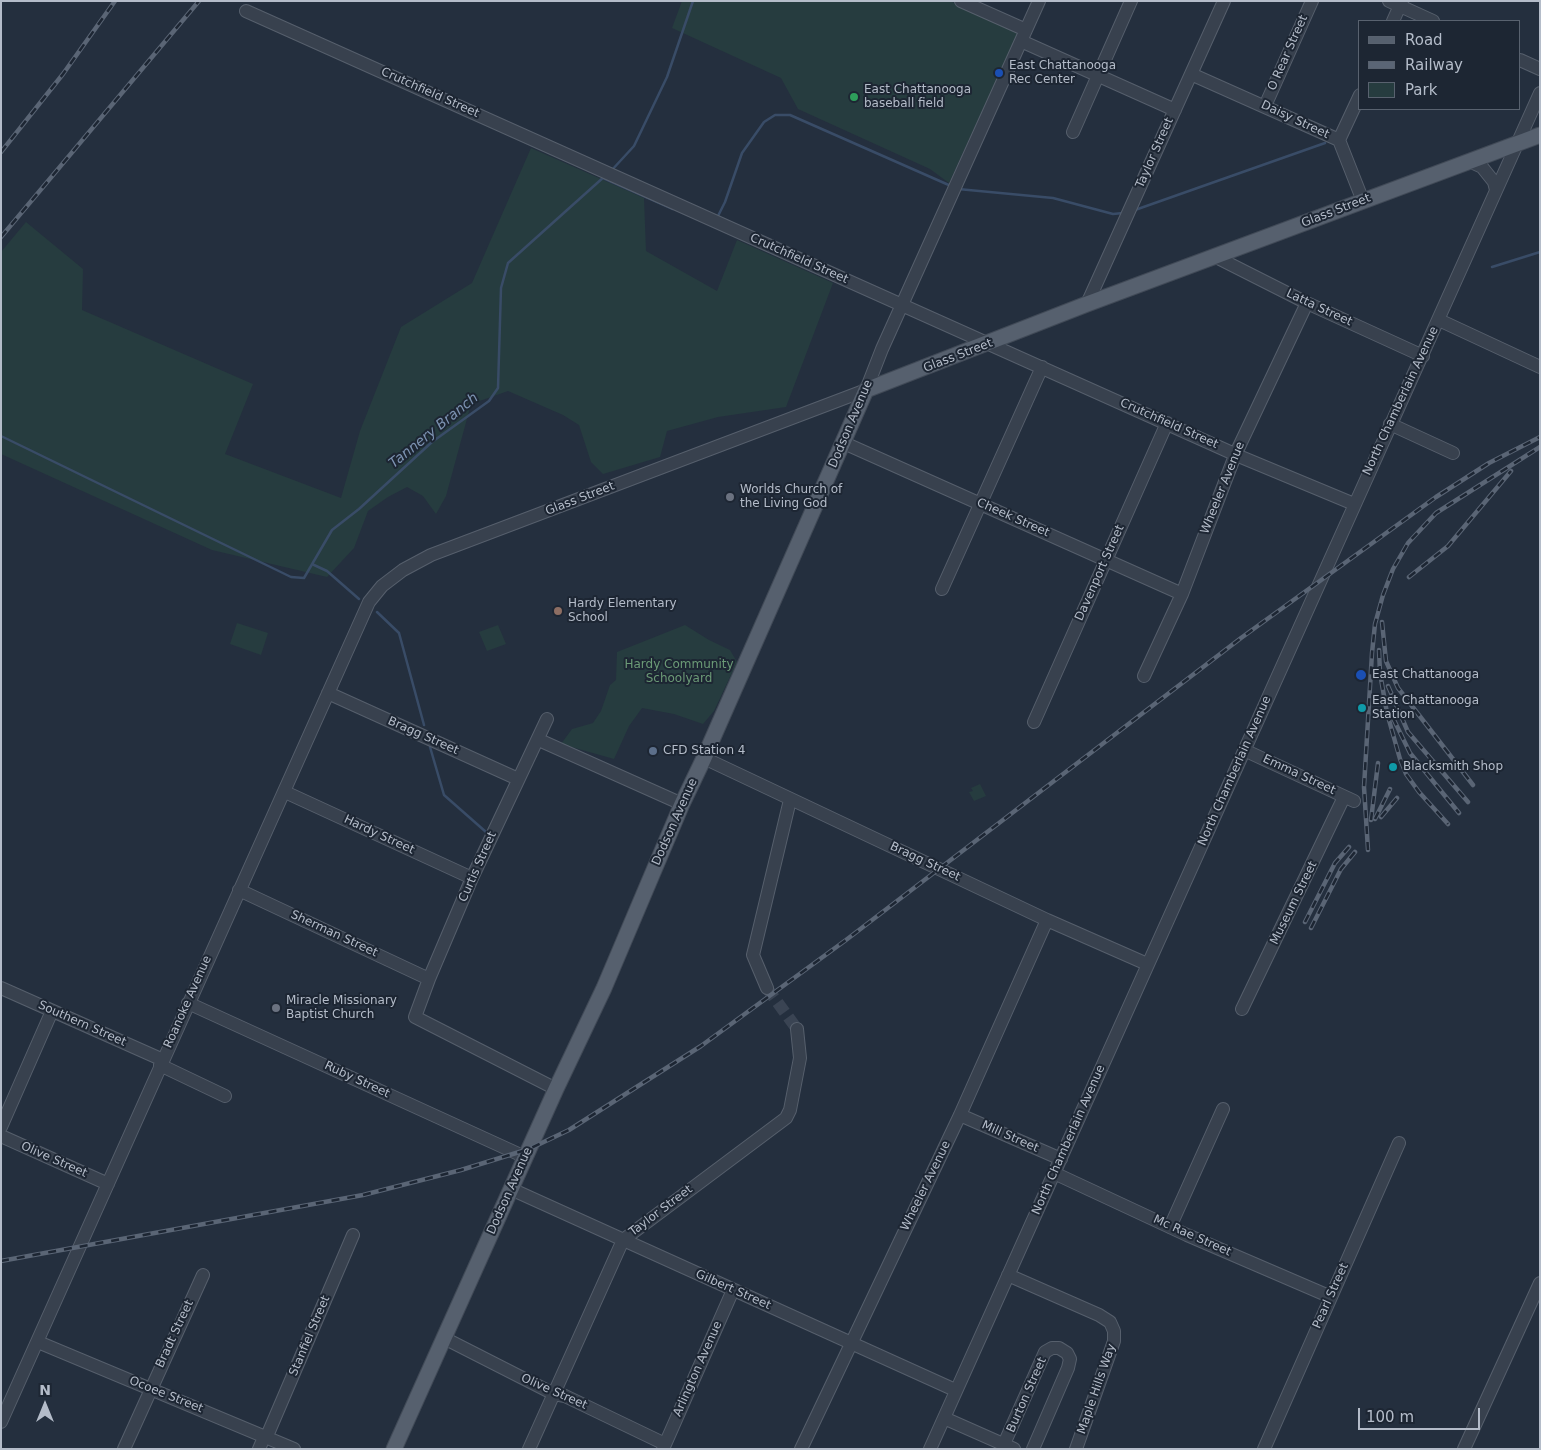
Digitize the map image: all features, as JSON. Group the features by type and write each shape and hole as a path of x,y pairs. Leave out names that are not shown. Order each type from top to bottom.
{"main road":[{"name":"Glass Street","path":"866,390 990,344 1087,304 1540,135"},
{"name":"Dodson Avenue","path":"394,1449 556,1089 604,988 682,804 866,390"}],"street":[{"path":"961,1 1098,75 1175,110"},
{"name":"Dodson Avenue","path":"866,390 902,305 1039,1"},
{"path":"1073,132 1131,1"},
{"name":"Taylor Street","path":"1087,304 1224,1"},
{"name":"O Rear Street","path":"1265,106 1312,1"},
{"path":"1393,20 1397,3 1430,20"},
{"name":"Crutchfield Street","path":"246,11 1168,424 1354,504"},
{"path":"1521,60 1540,69"},
{"name":"Daisy Street","path":"1191,74 1339,140 1363,201"},
{"name":"North Chamberlain Avenue","path":"930,1449 1540,93"},
{"path":"1339,140 1358,99"},
{"path":"1469,161 1482,167 1494,182 1496,190"},
{"name":"Latta Street","path":"1216,257 1307,303 1423,356"},
{"name":"Wheeler Avenue","path":"1144,676 1182,594 1236,454 1307,303"},
{"path":"1439,320 1540,367"},
{"path":"942,589 1042,367"},
{"name":"Glass Street","path":"382,586 403,570 431,555 866,390"},
{"name":"Davenport Street","path":"1034,722 1168,424"},
{"path":"1390,424 1453,453"},
{"name":"Cheek Street","path":"844,443 1182,594"},
{"name":"Roanoke Avenue","path":"1,1422 161,1062 285,792 357,626 369,602 382,586"},
{"name":"Bragg Street","path":"328,693 518,779"},
{"name":"Curtis Street","path":"548,719 472,878 428,979 415,1017 556,1089"},
{"path":"539,740 682,804"},
{"name":"Emma Street","path":"1244,750 1349,799"},
{"name":"Bragg Street","path":"704,758 1047,920 1147,964"},
{"name":"Hardy Street","path":"285,792 472,878"},
{"name":"Museum Street","path":"1242,1009 1349,799"},
{"path":"767,988 753,955 790,800"},
{"name":"Sherman Street","path":"240,890 428,979"},
{"name":"Wheeler Avenue","path":"801,1449 960,1115 1047,920"},
{"name":"Southern Street","path":"1,988 161,1062 225,1096"},
{"name":"Ruby Street","path":"188,1003 525,1158"},
{"path":"1,1127 52,1011"},
{"name":"Taylor Street","path":"529,1449 622,1240 786,1118 790,1110 800,1058 797,1029"},
{"path":"1170,1227 1223,1109"},
{"name":"Mill Street","path":"960,1115 1060,1159"},
{"name":"Olive Street","path":"1,1136 108,1184"},
{"name":"Pearl Street","path":"1264,1449 1399,1143"},
{"name":"Mc Rae Street","path":"1054,1173 1170,1227 1331,1297"},
{"name":"Gilbert Street","path":"511,1189 955,1390"},
{"name":"Stanfiel Street","path":"259,1449 352,1235"},
{"name":"Bradt Street","path":"124,1449 203,1275"},
{"name":"Maple Hills Way","path":"1008,1275 1099,1315 1110,1322 1114,1330 1114,1341 1090,1415 1076,1449"},
{"path":"1464,1449 1540,1283"},
{"name":"Arlington Avenue","path":"664,1446 733,1290"},
{"name":"Olive Street","path":"444,1338 554,1394 565,1396 664,1446"},
{"name":"Ocoee Street","path":"38,1342 294,1449"},
{"name":"Burton Street","path":"1009,1447 1045,1352 1052,1348 1060,1348 1070,1358 1068,1368 1033,1449"},
{"path":"944,1418 1009,1447"}],"green space":[{"path":"682,1 950,1 1018,33 949,183 930,169 798,109 781,78 672,28"},
{"path":"531,148 644,198 646,251 717,291 737,240 833,283 786,407 718,417 667,431 660,457 603,474 591,462 579,425 563,415 508,391 471,404 446,496 436,514 423,496 407,487 388,497 368,511 354,548 327,577 212,550 1,454 1,252 26,222 83,269 82,310 253,384 225,454 341,498 360,431 401,327 472,283"},
{"path":"237,623 268,633 261,655 230,644"},
{"path":"498,625 506,644 487,651 479,632"},
{"name":"Hardy Community Schoolyard","path":"685,625 730,650 737,662 714,711 703,724 674,714 642,708 629,726 614,759 561,744 572,729 593,723 601,711 610,685 616,680 617,652"},
{"path":"980,784 986,796 974,801 969,792 973,791 971,788"}],"waterway":[{"name":"Tannery Branch","path":"611,171 634,146 667,77 693,1"},
{"path":"717,218 725,202 742,153 764,122 775,115 790,115 951,186"},
{"path":"1135,210 1325,143"},
{"name":"Tannery Branch","path":"1,436 291,577 304,578 332,530 359,509 432,442 489,401 498,388 501,288 508,263 605,176"},
{"path":"603,178 673,209"},
{"path":"958,189 1053,198 1113,214 1123,213"},
{"path":"1492,267 1540,252"},
{"path":"314,565 327,571 359,599"},
{"path":"377,612 399,633 424,725"},
{"path":"430,747 444,795 486,832"}],"tunnel":[{"path":"767,988 797,1029"}],"railway":[{"path":"1,152 63,74 115,1"},
{"path":"1,237 199,1"},
{"path":"1,1261 363,1195 461,1170 529,1149 569,1130 701,1046 846,940 1241,638 1436,497 1489,463 1540,437"},
{"path":"1368,850 1364,787 1372,653 1375,624 1393,569 1408,543 1436,513 1540,447"},
{"path":"1409,577 1448,546 1511,471"},
{"path":"1382,622 1386,661 1398,688 1473,785"},
{"path":"1379,650 1380,673 1387,713 1400,759 1406,774 1419,792 1448,824"},
{"path":"1388,686 1408,732 1468,802"},
{"path":"1393,718 1410,753 1459,813"},
{"path":"1371,820 1378,763"},
{"path":"1375,819 1390,789"},
{"path":"1381,817 1397,798"},
{"path":"1305,922 1335,863 1349,847"},
{"path":"1311,928 1341,869 1355,852"}],"place":[{"name":"East Chattanooga Rec Center","path":"999,73"},
{"name":"East Chattanooga baseball field","path":"854,97"},
{"name":"Worlds Church of the Living God","path":"730,497"},
{"name":"Hardy Elementary School","path":"558,611"},
{"name":"East Chattanooga","path":"1361,675"},
{"name":"East Chattanooga Station","path":"1362,708"},
{"name":"CFD Station 4","path":"653,751"},
{"name":"Blacksmith Shop","path":"1393,767"},
{"name":"Miracle Missionary Baptist Church","path":"276,1008"}]}
